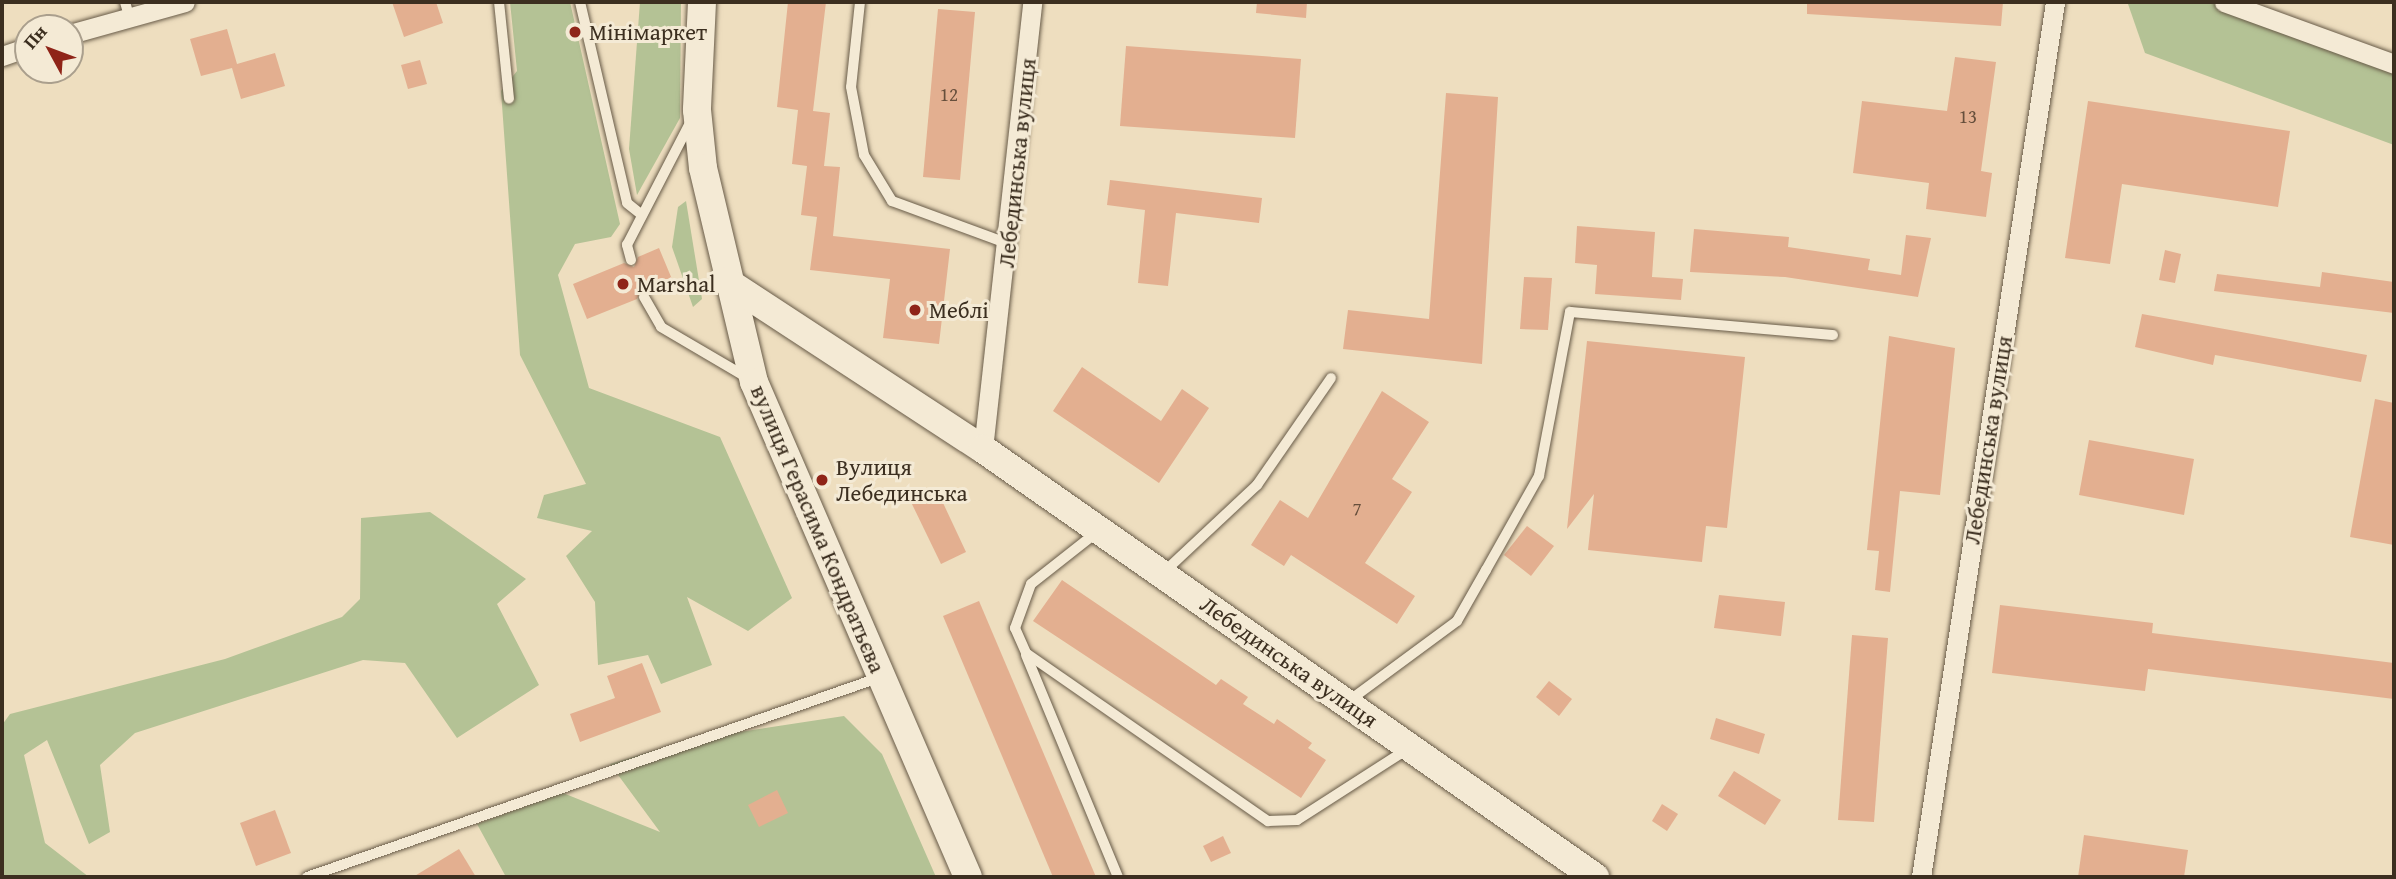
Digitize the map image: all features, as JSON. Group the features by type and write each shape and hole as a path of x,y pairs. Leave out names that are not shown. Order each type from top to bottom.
{"street":[{"name":"вулиця Герасима Кондратьєва","path":"702,2 697,110 726,281 754,382 968,877"},
{"name":"Лебединська вулиця","path":"983,449 1010,244 1032,2"},
{"name":"Лебединська вулиця","path":"1921,877 2055,2"},
{"path":"2224,2 2394,64"},
{"path":"84,28 127,9 178,3"},
{"name":"Лебединська вулиця","path":"726,281 983,449 1595,877"}],"lane":[{"path":"499,2 509,98"},
{"path":"580,2 626,202 642,215"},
{"path":"860,2 851,87 864,155 892,201 1010,244"},
{"path":"631,260 627,245 697,110"},
{"path":"644,297 661,327 754,382"},
{"path":"1346,702 1457,621 1539,476 1570,312 1833,335"},
{"path":"1163,573 1258,485 1331,378"},
{"path":"1101,530 1031,584 1015,628 1118,877"},
{"path":"1026,653 1268,821 1297,820 1410,747"},
{"path":"307,877 320,875 882,677"}],"green space":[{"path":"510,2 570,2 620,224 611,237 575,244 558,275 589,388 720,437 792,598 748,631 687,597 712,665 661,684 648,655 598,665 595,602 566,556 592,531 537,518 544,495 586,484 520,355 501,91 517,71"},
{"path":"640,2 681,2 680,118 637,195 629,149"},
{"path":"2224,2 2394,64 2394,145 2145,53 2128,4"},
{"path":"686,201 702,299 693,307 672,247 678,207"},
{"path":"430,512 526,579 497,604 539,685 457,738 405,663 363,660 135,733 100,765 110,832 89,844 47,740 24,755 45,843 89,877 2,877 2,725 10,714 225,659 342,617 360,599 361,518"},
{"path":"844,716 882,754 936,877 506,877 477,824 563,793 660,832 610,764 688,740"}],"building":[{"path":"392,2 436,2 443,23 404,37"},
{"path":"788,2 826,2 813,111 830,113 824,166 840,167 833,236 950,249 939,344 883,338 890,279 810,270 817,217 801,215 807,166 792,164 798,110 777,107"},
{"path":"1257,2 1307,2 1306,18 1256,13"},
{"path":"1807,2 2003,2 2001,26 1807,14"},
{"path":"938,9 975,12 960,180 923,177"},
{"path":"227,29 237,64 275,53 285,86 241,99 232,68 201,76 190,39"},
{"path":"1126,46 1301,59 1295,138 1120,126"},
{"path":"1955,57 1996,62 1981,171 1992,173 1986,217 1926,209 1929,183 1853,173 1862,101 1947,111"},
{"path":"420,60 427,84 408,89 401,65"},
{"path":"1446,93 1498,97 1482,364 1343,349 1348,310 1429,319"},
{"path":"2088,101 2290,131 2278,207 2122,184 2110,264 2065,258"},
{"path":"1110,180 1262,198 1259,223 1176,213 1168,286 1138,283 1145,210 1107,205"},
{"path":"1577,226 1655,232 1652,277 1683,279 1681,300 1595,294 1597,265 1575,263"},
{"path":"1694,229 1789,237 1788,247 1870,259 1868,270 1901,275 1906,235 1931,238 1918,297 1785,277 1690,272"},
{"name":"Marshal","path":"659,248 674,284 651,294 641,290 637,299 587,319 573,284 624,263 634,267 638,257"},
{"path":"2165,250 2181,254 2175,283 2159,280"},
{"path":"2322,272 2394,282 2394,313 2214,291 2217,274 2320,287"},
{"path":"1524,277 1552,278 1548,330 1520,329"},
{"path":"2142,314 2367,355 2361,382 2215,355 2213,365 2135,347"},
{"path":"1889,336 1955,348 1940,495 1900,491 1890,592 1875,590 1879,551 1867,550"},
{"path":"1587,341 1745,357 1727,528 1706,526 1702,562 1588,550 1594,494 1567,529"},
{"path":"1082,367 1161,421 1182,389 1209,408 1159,483 1053,411"},
{"path":"1382,391 1429,422 1392,479 1412,492 1365,563 1415,596 1397,624 1291,555 1284,566 1251,545 1280,500 1308,518"},
{"path":"2375,399 2394,403 2394,545 2350,537"},
{"path":"2089,440 2194,459 2184,515 2079,495"},
{"path":"936,488 966,552 941,564 910,500"},
{"path":"1527,526 1554,546 1531,576 1504,555"},
{"path":"1062,580 1216,685 1221,679 1248,697 1243,704 1274,724 1277,719 1312,743 1308,748 1326,760 1301,798 1033,621"},
{"path":"1719,595 1785,602 1781,636 1714,628"},
{"path":"979,601 1096,877 1053,877 943,616"},
{"path":"2000,605 2153,623 2152,633 2394,663 2394,699 2148,669 2145,691 1992,673"},
{"path":"1852,635 1888,638 1874,822 1838,820"},
{"path":"642,663 661,712 580,742 570,714 615,698 607,676"},
{"path":"1549,681 1572,699 1559,716 1536,697"},
{"path":"1716,718 1765,734 1759,754 1710,739"},
{"path":"1734,771 1781,800 1765,825 1718,796"},
{"path":"777,790 788,813 759,827 748,805"},
{"path":"1662,804 1678,814 1667,831 1652,821"},
{"path":"275,810 291,853 256,866 240,823"},
{"path":"2084,835 2188,850 2184,877 2078,877"},
{"path":"1223,836 1231,853 1211,862 1203,846"},
{"path":"459,849 476,877 413,877"}],"place":[{"name":"Мінімаркет","path":"575,32"},
{"name":"Marshal","path":"623,284"},
{"name":"Меблі","path":"915,310"},
{"name":"Вулиця Лебединська","path":"822,480"}]}
